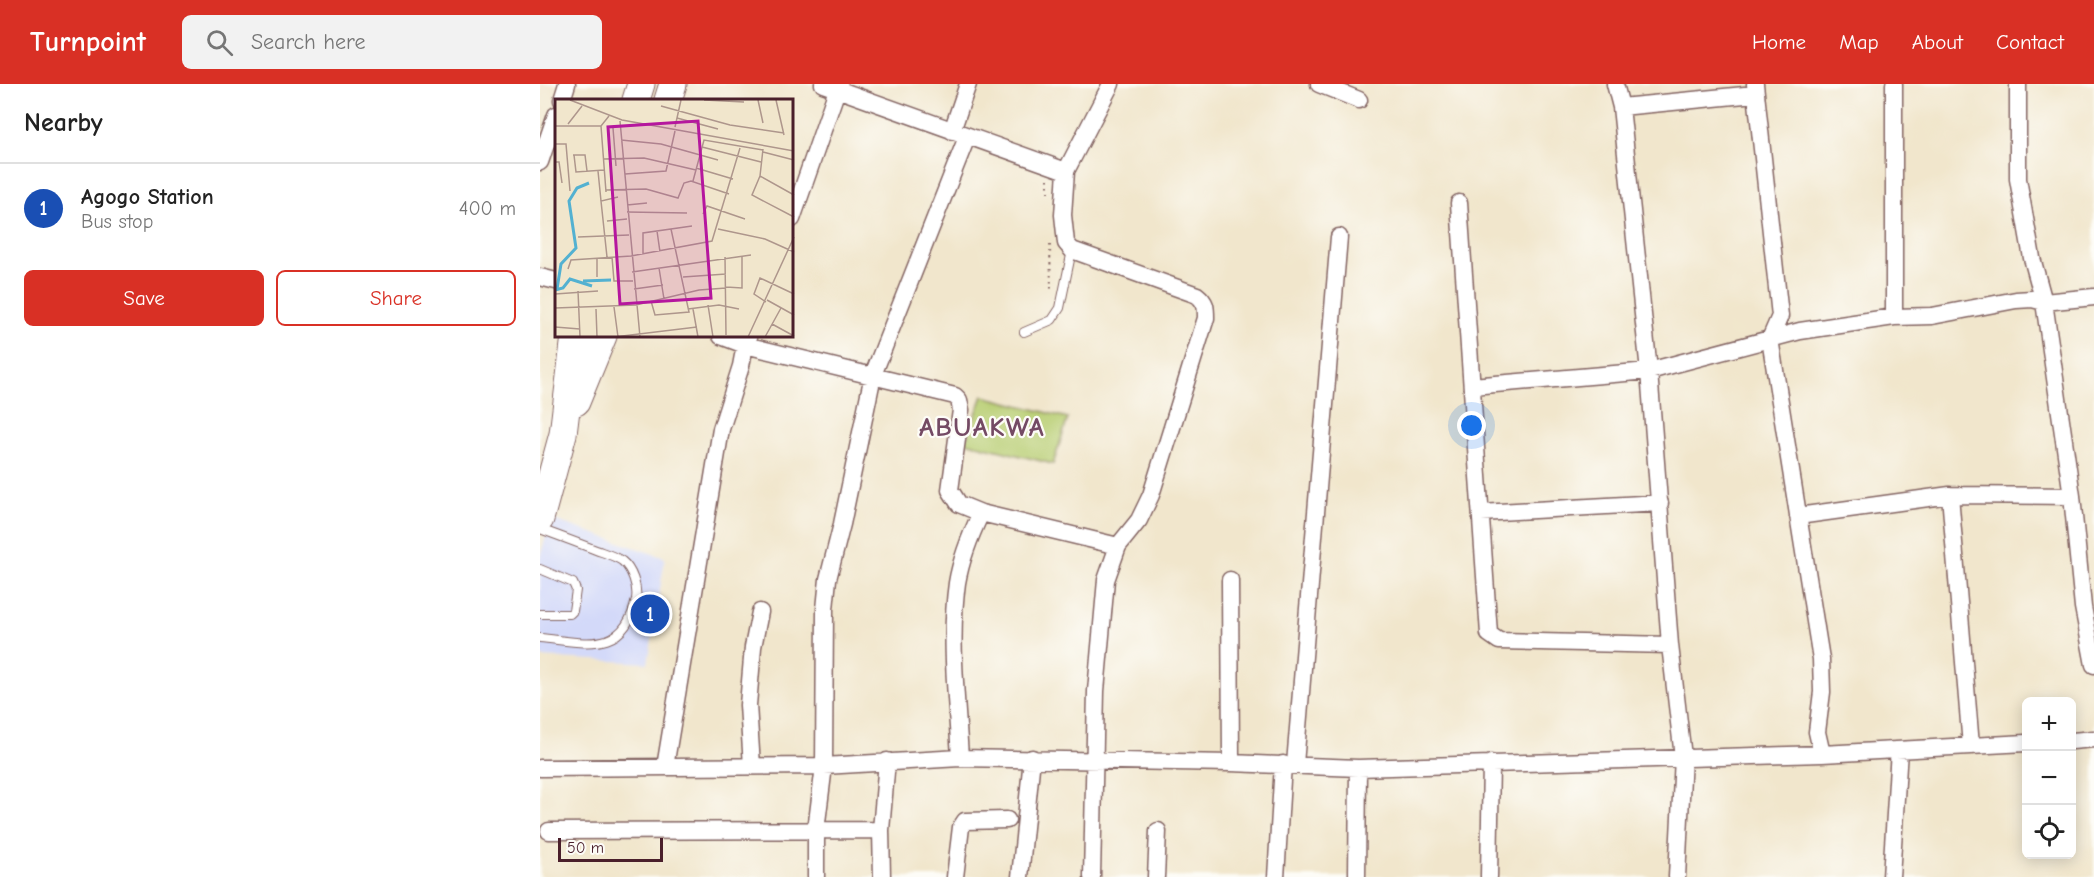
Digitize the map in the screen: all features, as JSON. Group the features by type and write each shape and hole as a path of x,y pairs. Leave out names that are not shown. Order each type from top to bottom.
{"main road":[{"path":"636,99 641,84"},
{"path":"668,99 673,84"},
{"path":"563,434 575,338"},
{"path":"540,519 563,434 602,338"}],"street":[{"path":"562,99 567,84"},
{"path":"816,877 816,830 824,766 825,609 828,579 842,524 873,375 959,134 968,84"},
{"path":"1092,877 1096,691 1106,580 1118,546 1139,520 1151,495 1206,318 1205,301 1197,295 1072,250 1066,243 1063,215 1066,171 1112,84"},
{"path":"1319,84 1359,100"},
{"path":"1615,84 1621,107 1649,371 1670,645 1683,758 1677,877"},
{"path":"1894,84 1894,317"},
{"path":"2018,84 2018,179 2032,258 2044,302 2089,607 2094,665"},
{"path":"794,213 833,86 959,134 1066,171"},
{"path":"1621,107 1755,89 1780,316 1770,339 1821,659 1822,693 1817,732 1822,754"},
{"path":"540,162 555,118"},
{"path":"1459,203 1488,627 1492,638 1670,645"},
{"path":"1276,877 1289,764 1339,237"},
{"path":"540,277 555,281"},
{"path":"1472,386 1649,371 1800,331 1894,317 1932,316 2016,300 2032,299 2044,302 2094,297"},
{"path":"665,767 721,429 747,340 955,396 959,400 961,410 950,490 959,504 981,513 1118,546"},
{"path":"1798,516 1950,495 2072,496"},
{"path":"1950,495 1971,746"},
{"path":"1481,513 1660,503"},
{"path":"960,758 954,635 957,582 971,533 981,513"},
{"path":"1230,580 1231,763"},
{"path":"752,766 748,705 753,647 760,612"},
{"path":"2076,741 2094,739"},
{"path":"540,768 824,766 960,758 1289,764 1358,768 1822,754 2022,743"},
{"path":"1891,877 1899,750"},
{"path":"1020,877 1032,758"},
{"path":"882,877 881,830 887,761"},
{"path":"1489,877 1491,763"},
{"path":"1357,877 1358,768"},
{"path":"955,877 961,827 965,821 1007,820"},
{"path":"549,831 881,830"},
{"path":"1156,877 1158,831"}],"lane":[{"path":"1024,332 1052,320 1060,308 1072,250"},
{"path":"540,529 622,562 633,576 636,595 633,613 625,628 613,638 594,643 540,638"},
{"path":"540,569 573,583 576,590 573,611 564,615 540,614"}],"shaded area":[{"path":"551,519 665,558 648,663 540,657 540,557"}],"green space":[{"path":"983,396 1068,418 1053,464 965,442"}],"place":[{"name":"Agogo Station","path":"650,614"}],"district":[{"name":"ABUAKWA","path":"982,427"}]}
